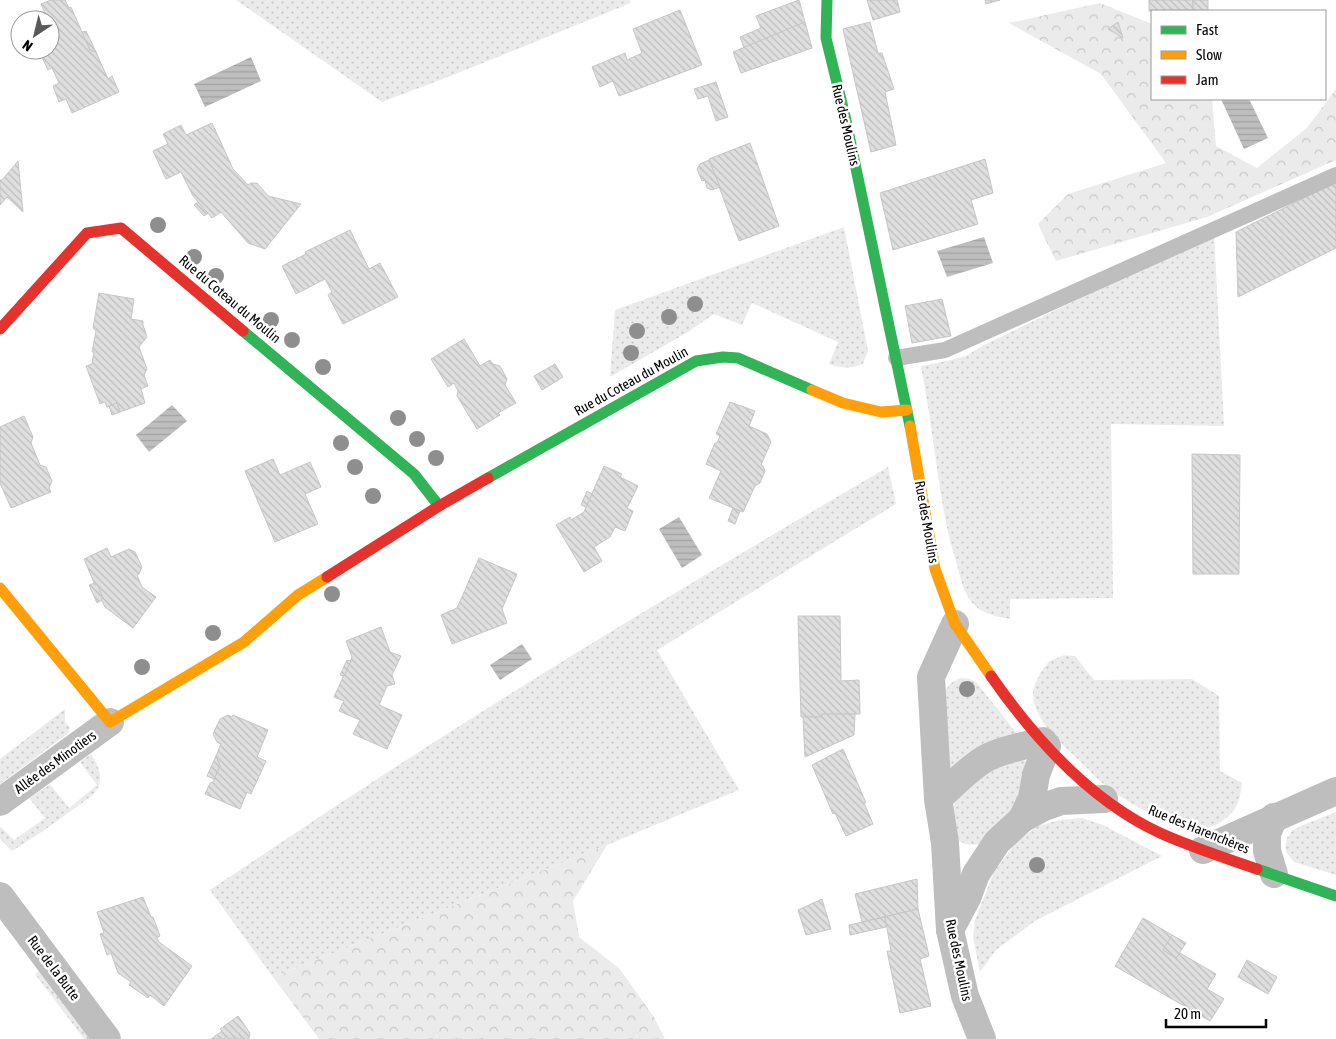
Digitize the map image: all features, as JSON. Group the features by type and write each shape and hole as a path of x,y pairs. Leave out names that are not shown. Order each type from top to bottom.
{"street":[{"name":"Rue des Moulins","path":"827,0 826,38 845,116 907,410 934,569 956,624 931,677 938,799 945,843 950,930 965,996 982,1039"},
{"name":"Rue du Coteau du Moulin","path":"0,329 87,233 121,228 414,474 438,506"},
{"name":"Rue du Coteau du Moulin","path":"110,722 244,642 298,595 438,506 696,361 723,357 738,358 843,403 881,412 907,410"},
{"path":"0,588 110,722"},
{"name":"Rue des Harenchères","path":"956,624 1003,693 1045,744 1071,771 1104,799 1125,814 1160,833 1203,850 1336,896"},
{"name":"Allée des Minotiers","path":"0,802 110,722"},
{"path":"938,799 964,774 984,759 1014,748 1045,744 1032,798 1022,819"},
{"path":"1203,850 1336,791"},
{"path":"950,930 967,898 976,874 997,842 1022,819 1044,807 1061,802 1104,799"},
{"path":"1274,818 1268,834 1267,851 1274,874"},
{"path":"945,843 962,853 990,854"},
{"name":"Rue de la Butte","path":"0,896 107,1039"}],"lane":[{"path":"896,358 928,354 953,347 1336,175"}],"green space":[{"path":"236,0 630,0 631,3 382,102"},
{"path":"1100,3 1151,24 1151,100 1212,100 1216,146 1257,168 1307,128 1336,89 1336,160 1207,217 1056,261 1038,224 1068,194 1166,163 1101,74 1009,23"},
{"path":"844,227 868,351 863,364 846,367 829,364 838,342 752,303 742,325 714,314 688,332 610,377 615,310"},
{"path":"1214,233 1224,426 1111,424 1113,598 1010,599 1010,619 988,614 978,608 970,600 964,587 948,533 921,366 966,356 984,345"},
{"path":"888,467 896,504 657,650 739,790 607,845 273,977 210,890 523,686"},
{"path":"1064,655 1075,656 1094,680 1192,679 1219,696 1220,771 1242,783 1238,803 1233,811 1223,821 1209,827 1195,830 1188,829 1149,813 1131,803 1095,776 1050,731 1034,704 1033,690 1044,667 1050,661"},
{"path":"960,678 970,679 977,683 1018,735 950,774 945,691 951,683"},
{"path":"65,709 65,722 70,728 67,734 0,784 0,759"},
{"path":"91,754 100,774 99,785 93,795 12,851 0,839 0,826 14,840 45,818 29,798 50,784 69,808 97,785 80,762"},
{"path":"1021,758 1028,763 1026,779 1011,811 983,842 970,845 956,839 950,812 958,797 976,776"},
{"path":"1336,812 1336,875 1294,862 1285,848 1287,838 1292,831"},
{"path":"1082,818 1103,825 1162,856 1035,921 996,950 980,972 973,938 975,920 994,872 1016,842 1038,826 1060,820"},
{"path":"607,845 573,901 579,937 619,968 654,1017 665,1039 319,1039 273,977"},
{"path":"43,968 95,1039 84,1039 35,974"}],"shaded area":[{"path":"251,57 261,81 205,107 194,84"},
{"path":"1221,100 1249,100 1268,138 1244,149"},
{"path":"984,237 993,263 947,277 937,251"},
{"path":"172,405 187,421 149,452 136,435"},
{"path":"679,517 702,555 682,568 659,529"},
{"path":"522,644 532,659 500,680 490,665"}],"building":[{"path":"51,0 65,0 69,8 71,7 90,50 96,52 108,79 112,76 119,92 72,113 66,99 59,102 53,86 59,83 52,68 48,70 43,60 60,60 60,10 44,10 41,4"},
{"path":"799,0 805,22 744,48 740,37 761,28 756,16"},
{"path":"867,0 897,0 900,12 873,20"},
{"path":"985,0 1000,0 986,4"},
{"path":"1149,0 1193,0 1193,10 1149,11"},
{"path":"1193,0 1208,0 1208,10 1193,10"},
{"path":"680,10 702,65 619,96 613,81 600,87 592,67 625,53 627,60 642,53 633,29"},
{"path":"805,22 812,48 741,73 733,52"},
{"path":"870,22 878,53 882,53 894,89 885,92 896,145 871,152 843,29"},
{"path":"1118,22 1123,38 1108,29"},
{"path":"86,31 96,52 90,50 82,32"},
{"path":"716,82 728,117 716,121 708,96 698,99 694,89"},
{"path":"212,123 233,169 248,185 257,183 268,196 301,204 265,249 248,243 221,212 212,218 193,196 181,172 166,179 153,151 168,144 163,134 181,125 186,135"},
{"path":"750,143 779,226 739,241 709,159"},
{"path":"985,159 993,193 971,200 978,224 893,250 880,193"},
{"path":"709,160 720,187 712,190 707,188 705,180 702,181 697,169 700,164"},
{"path":"18,161 23,212 7,197 0,205 0,180"},
{"path":"1336,182 1336,248 1238,297 1236,232"},
{"path":"198,202 208,213 204,216 194,205"},
{"path":"350,230 369,269 380,263 398,297 343,324 328,295 332,292 325,279 296,294 282,266 306,254 305,252"},
{"path":"99,293 134,299 131,319 143,321 147,337 139,347 147,369 144,375 148,386 141,389 145,403 120,412 117,403 107,407 105,402 100,404 86,366 92,364 96,331 93,328"},
{"path":"942,299 951,336 912,343 905,306"},
{"path":"464,339 480,366 490,360 493,364 500,366 507,379 505,385 516,403 498,413 500,415 477,429 457,396 458,391 454,383 448,387 431,359"},
{"path":"555,364 563,377 542,390 534,376"},
{"path":"730,402 755,411 749,426 767,434 771,442 761,465 765,471 760,483 755,486 743,512 709,498 721,471 706,464 720,436 716,434"},
{"path":"117,403 120,412 112,415 109,406"},
{"path":"24,416 33,437 31,443 40,465 46,467 52,481 49,488 51,492 11,508 0,483 0,427"},
{"path":"1192,454 1240,455 1239,574 1193,574"},
{"path":"273,459 280,475 310,462 321,487 305,494 318,524 275,542 245,471"},
{"path":"604,466 622,474 620,477 638,486 627,508 633,511 625,531 615,527 610,537 594,547 602,561 584,572 556,525 570,517 571,520 584,512"},
{"path":"587,491 592,494 586,507 581,505"},
{"path":"733,508 740,511 735,524 728,521"},
{"path":"107,548 111,557 129,549 135,552 142,567 137,575 142,587 156,597 133,628 105,607 97,584 95,585 84,559"},
{"path":"479,558 517,574 502,609 507,623 452,644 441,615 457,608"},
{"path":"95,583 103,598 97,603 89,585"},
{"path":"798,616 840,616 841,681 859,680 860,714 822,714 822,717 801,717"},
{"path":"381,627 390,652 401,656 392,675 395,684 387,686 379,705 402,715 387,749 353,734 360,720 339,711 344,701 334,697 352,657 346,641"},
{"path":"347,660 351,661 344,676 340,675"},
{"path":"822,714 855,714 854,735 805,757 803,717 822,717"},
{"path":"228,715 232,717 233,715 268,730 257,757 266,761 251,794 247,792 240,809 205,794 220,766 216,756 221,744 217,742 213,734 220,719"},
{"path":"843,749 873,824 846,836 835,813 833,814 812,765"},
{"path":"216,756 220,766 214,779 207,776"},
{"path":"917,879 918,909 862,922 855,894"},
{"path":"143,897 160,936 157,938 159,942 192,966 164,1006 150,995 148,998 129,985 131,982 118,973 111,953 107,955 100,934 104,933 97,912"},
{"path":"822,899 831,929 806,935 798,910"},
{"path":"918,909 929,956 920,959 931,1006 900,1013 887,951 891,951 885,917"},
{"path":"885,917 886,927 850,935 849,925"},
{"path":"1143,918 1172,935 1163,950 1176,958 1180,953 1216,974 1207,989 1224,999 1210,1021 1115,966"},
{"path":"1172,935 1186,943 1176,958 1163,950"},
{"path":"1247,960 1277,977 1268,994 1238,977"},
{"path":"238,1016 250,1033 249,1039 211,1039 222,1031 220,1029"}],"traffic: fast":[{"path":"827,0 826,38 845,116 910,426"},
{"path":"243,331 414,474 439,506"},
{"path":"488,478 696,361 723,357 738,358 812,390"},
{"path":"1257,869 1336,896"}],"traffic: slow":[{"path":"812,390 843,403 881,412 907,410"},
{"path":"910,426 935,569 955,624 991,676"},
{"path":"0,588 110,722 244,642 298,595 327,577"}],"traffic: jam":[{"path":"0,329 87,233 121,228 243,331"},
{"path":"327,577 439,506 488,478"},
{"path":"991,676 1045,744 1066,766 1111,804 1135,820 1160,833 1196,848 1257,869"}]}
